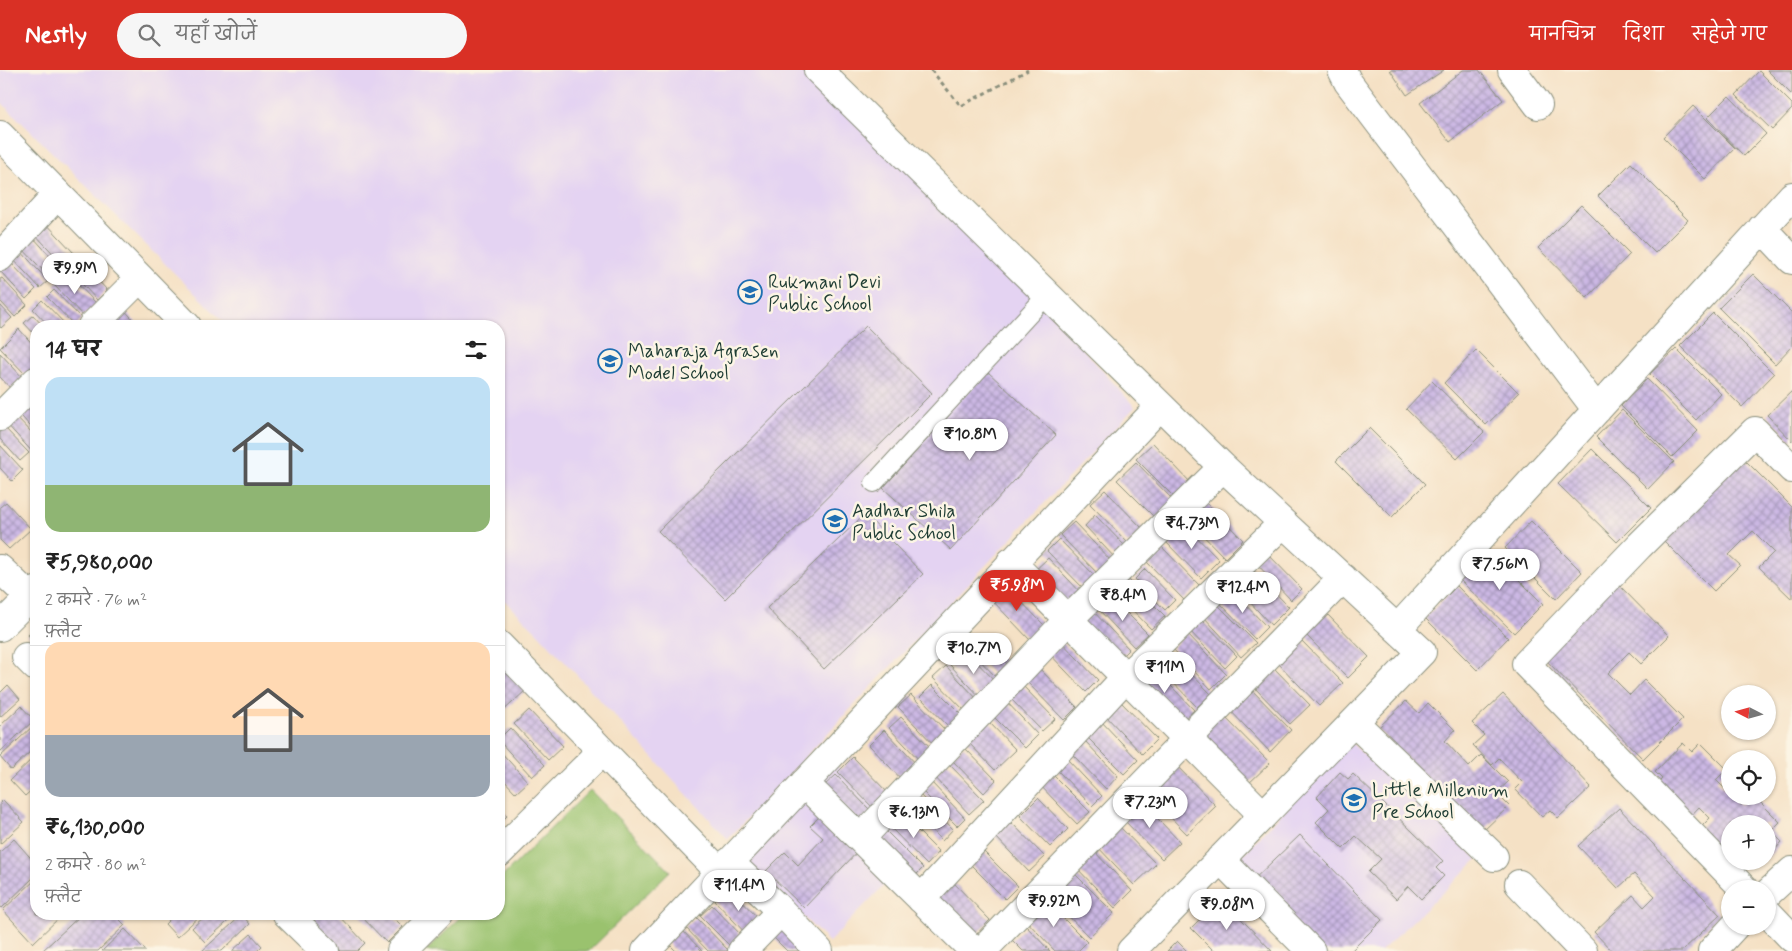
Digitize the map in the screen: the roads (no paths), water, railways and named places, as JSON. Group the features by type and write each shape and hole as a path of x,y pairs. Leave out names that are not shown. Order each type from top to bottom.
{"street":[{"path":"818,70 1223,467 1422,652 1131,951"},
{"path":"1342,70 1348,82 1597,410"},
{"path":"1512,70 1538,105"},
{"path":"0,135 181,320"},
{"path":"0,257 58,194"},
{"path":"1397,629 1792,196"},
{"path":"1762,228 1792,260"},
{"path":"98,320 140,278"},
{"path":"0,417 30,387"},
{"path":"646,951 1160,406"},
{"path":"1735,880 1526,664 1755,431 1792,469"},
{"path":"861,838 1069,619 1223,467"},
{"path":"921,899 1126,678 1283,523"},
{"path":"1011,562 1263,815"},
{"path":"0,569 30,592"},
{"path":"982,951 1342,578"},
{"path":"0,627 30,597"},
{"path":"505,651 602,751 725,867 781,911 819,951"},
{"path":"1354,722 1494,857"},
{"path":"505,848 602,751"},
{"path":"804,783 974,951"},
{"path":"1220,859 1310,951"},
{"path":"1776,886 1792,871"},
{"path":"1519,884 1583,951"},
{"path":"742,951 781,911"},
{"path":"293,920 325,951"},
{"path":"401,951 432,920"},
{"path":"1776,921 1792,938"},
{"path":"1712,951 1727,935"}],"lane":[{"path":"874,483 1047,295"}],"place":[{"name":"Rukmani Devi Public School","path":"750,292"},
{"name":"Maharaja Agrasen Model School","path":"610,361"},
{"name":"Aadhar Shila Public School","path":"835,521"},
{"name":"Little Millenium Pre School","path":"1354,800"}]}
